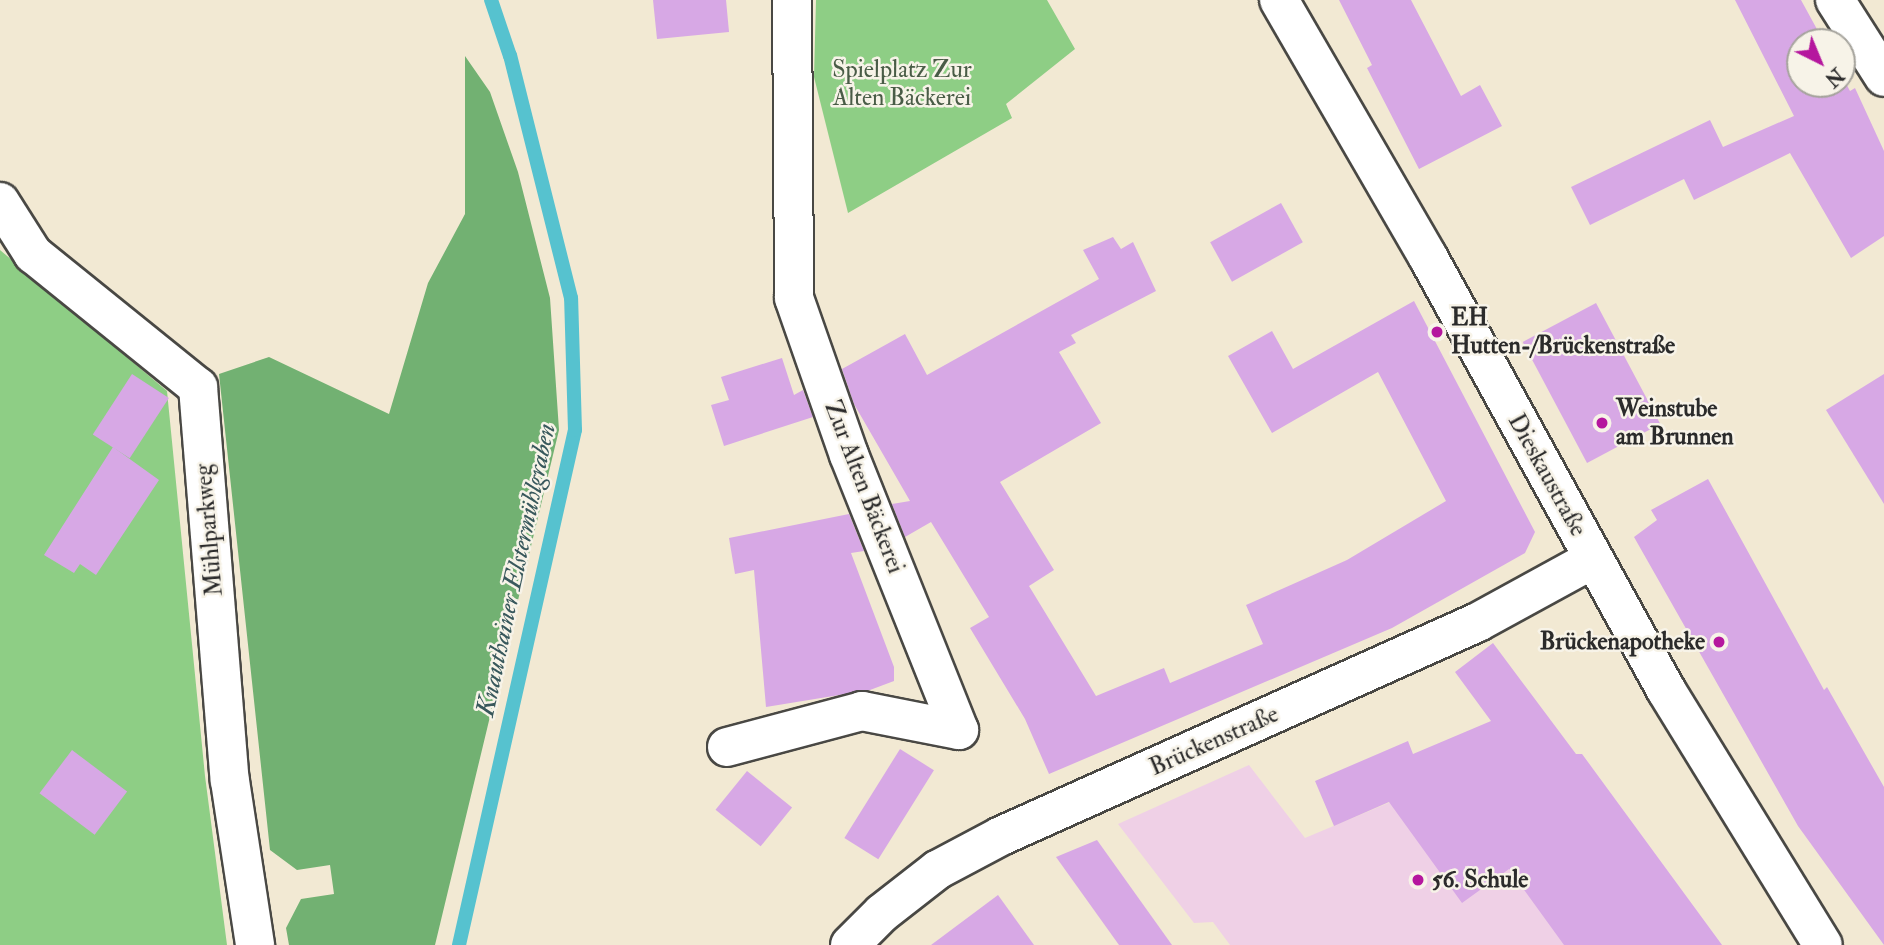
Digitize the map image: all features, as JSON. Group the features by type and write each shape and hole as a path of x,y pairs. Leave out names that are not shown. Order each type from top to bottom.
{"main road":[{"name":"Zur Alten Bäckerei","path":"727,747 862,711 959,730 849,455 794,298 792,0"},
{"name":"Dieskaustraße","path":"1279,0 1428,257 1665,690 1823,945"},
{"path":"1835,0 1884,77"},
{"name":"Mühlparkweg","path":"0,202 33,254 198,387 230,781 255,945"},
{"name":"Brückenstraße","path":"850,945 882,913 937,870 1001,836 1478,622 1593,559"}],"shaded area":[{"name":"56. Schule","path":"1582,754 1722,945 1230,945 1213,922 1194,923 1118,824 1249,765 1305,838 1393,801"}],"green space":[{"name":"Spielplatz Zur Alten Bäckerei","path":"816,0 1047,0 1075,49 1006,104 1012,118 848,213 814,77"},
{"path":"465,56 490,92 518,172 550,298 559,430 435,945 289,945 286,928 301,899 334,894 330,865 297,870 270,850 219,374 269,357 389,414 428,283 465,214"},
{"path":"0,250 167,391 205,776 227,945 0,945"}],"building":[{"path":"653,0 726,0 729,32 657,39"},
{"path":"1339,0 1411,0 1461,96 1480,85 1502,126 1419,169 1367,68 1372,65"},
{"path":"1735,0 1801,0 1816,28 1786,28 1786,98 1856,98 1856,90 1884,151 1884,236 1851,258 1790,153 1694,200 1684,179 1590,225 1571,187 1710,120 1723,147 1794,116"},
{"path":"1281,203 1303,242 1232,282 1210,242"},
{"path":"1113,237 1121,249 1133,242 1156,291 1071,335 1076,343 1059,352 1101,423 1000,482 1054,570 1029,586 1096,696 1164,668 1170,683 1263,644 1246,605 1347,560 1446,501 1378,372 1272,433 1228,356 1272,331 1293,369 1414,301 1535,532 1525,553 1392,628 1049,774 1025,719 970,628 989,617 931,522 905,537 892,504 910,501 854,404 842,369 905,334 927,375 1099,279 1083,250"},
{"path":"1596,303 1660,424 1587,463 1523,342"},
{"path":"782,358 794,395 803,390 813,417 724,446 711,405 729,400 721,377"},
{"path":"132,374 169,398 130,458 93,434"},
{"path":"1884,374 1884,504 1826,410"},
{"path":"113,447 159,480 96,575 80,564 74,573 44,555"},
{"path":"1708,479 1824,690 1827,687 1884,787 1884,945 1798,826 1634,537 1657,520 1651,510"},
{"path":"849,514 864,551 851,553 894,667 894,681 870,690 766,707 754,570 735,574 729,538"},
{"path":"1493,643 1576,754 1582,754 1722,945 1564,945 1509,869 1462,903 1389,802 1334,826 1315,781 1408,741 1413,754 1491,721 1455,672"},
{"path":"900,749 934,770 878,859 844,838"},
{"path":"72,750 127,792 95,835 40,793"},
{"path":"747,771 792,808 761,846 716,810"},
{"path":"1097,840 1172,945 1119,945 1056,857"},
{"path":"998,895 1034,945 931,945"}],"waterway":[{"name":"Knauthainer Elstermühlgraben","path":"459,945 575,430 571,298 510,56 491,0"}],"place":[{"name":"EH Hutten-/Brückenstraße","path":"1437,332"},
{"name":"Weinstube am Brunnen","path":"1602,423"},
{"name":"Brückenapotheke","path":"1719,642"},
{"name":"56. Schule","path":"1418,880"}]}
